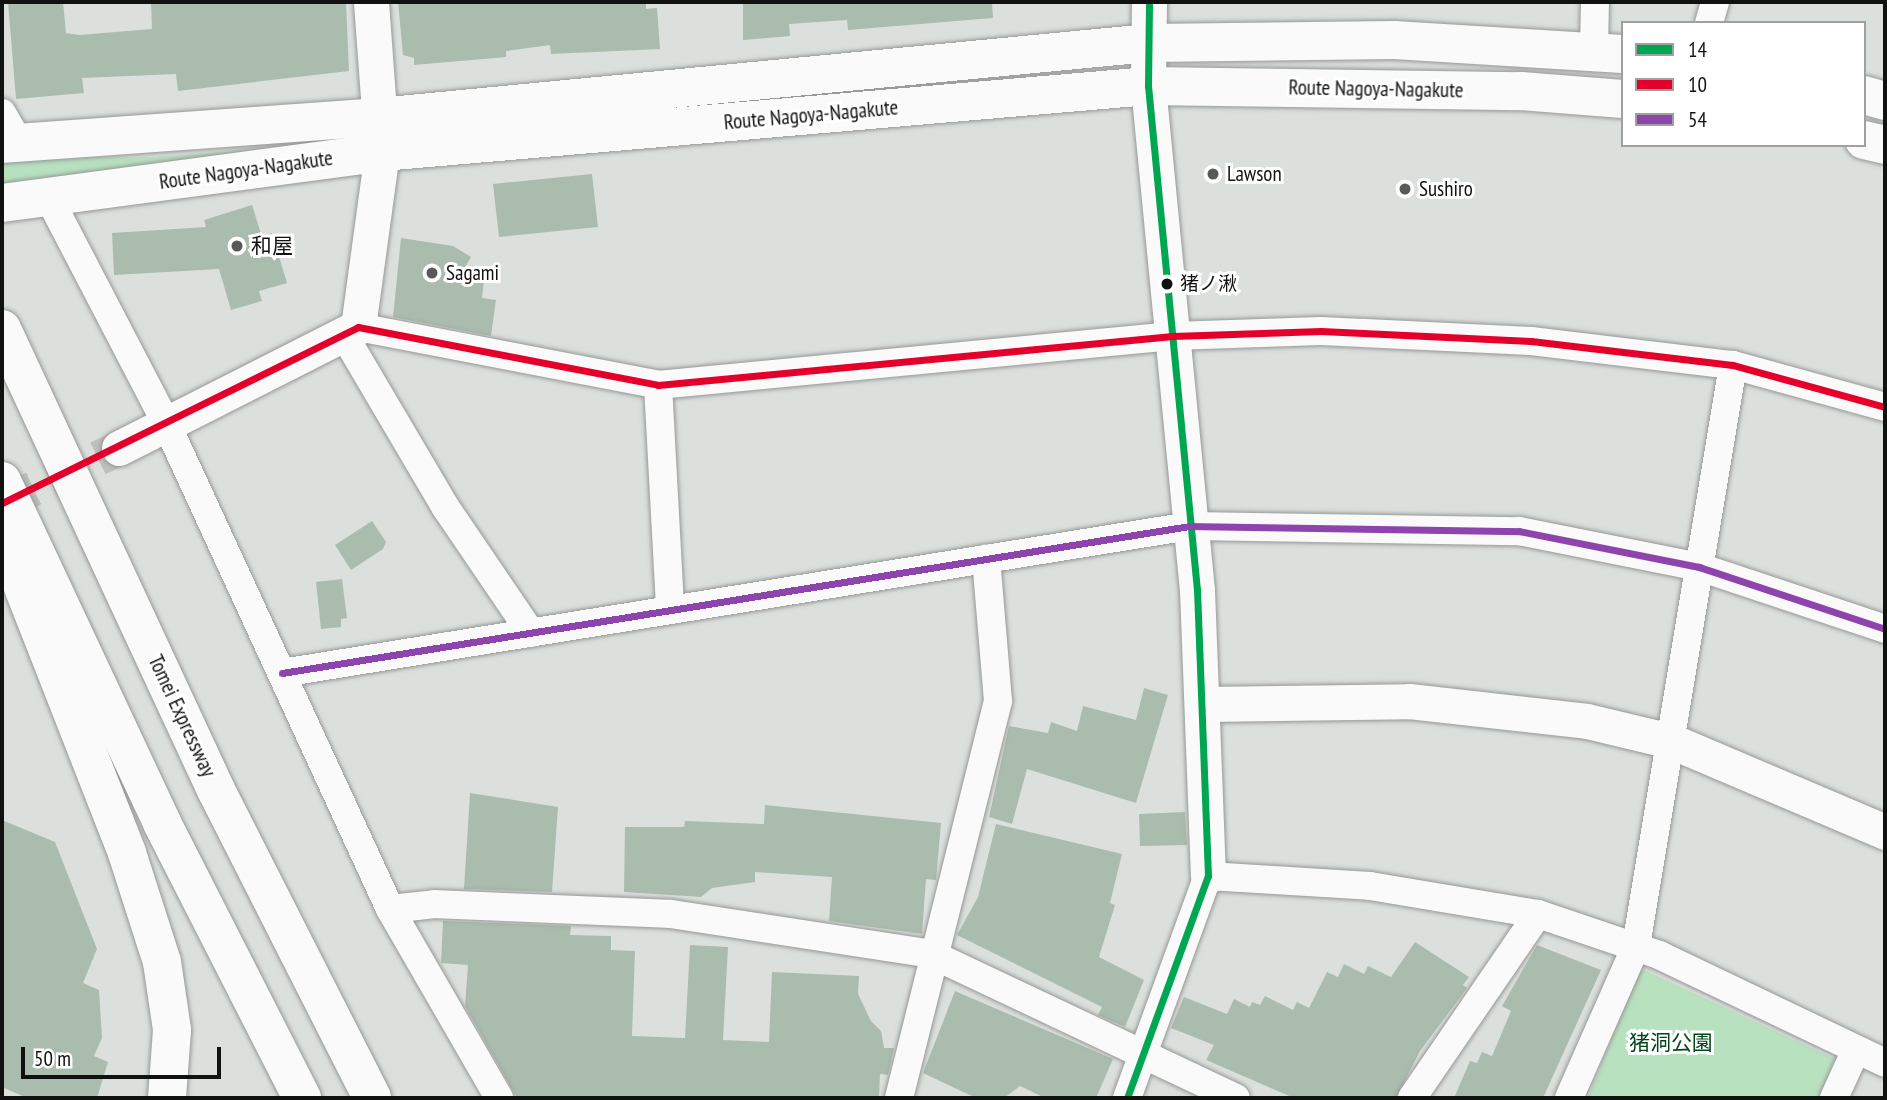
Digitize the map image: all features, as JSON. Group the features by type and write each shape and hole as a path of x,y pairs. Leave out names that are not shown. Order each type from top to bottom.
{"main road":[{"name":"Route Nagoya-Nagakute","path":"2,203 49,198 381,134 1149,43 1394,40 1608,53"},
{"name":"Route Nagoya-Nagakute","path":"7,133 381,134 1149,86 1521,91 1621,99"},
{"path":"1866,96 1885,101"},
{"path":"1866,141 1885,145"},
{"name":"Tomei Expressway","path":"2,329 216,790 372,1098"},
{"path":"2,481 162,823 302,1098"},
{"path":"2,532 127,853 162,962 172,1030 167,1098"},
{"path":"329,1016 379,1098"}],"street":[{"path":"371,2 381,134 351,331 446,508 531,633"},
{"path":"1127,1098 1208,876 1200,735 1204,704 1149,86 1149,2"},
{"path":"1595,2 1608,53"},
{"path":"1709,21 1714,2"},
{"path":"49,198 167,425 390,909 499,1098"},
{"path":"119,448 351,331 658,385 1173,336 1321,331 1531,341 1733,365 1885,407"},
{"path":"1569,1098 1636,946 1733,365"},
{"path":"658,385 670,610"},
{"path":"282,673 1190,526 1519,531 1699,567 1885,628"},
{"path":"899,1098 931,954 998,701 986,559"},
{"path":"1204,704 1409,701 1509,709 1671,741 1885,832"},
{"path":"1208,876 1370,886 1538,914 1636,946 1855,1052 1885,1063"},
{"path":"390,909 435,904 671,914 931,954 1237,1098"},
{"path":"1412,1098 1538,914"},
{"path":"1834,1098 1855,1052"}],"green space":[{"path":"323,145 2,191 2,158 153,157"},
{"name":"猪洞公園","path":"1640,968 1835,1059 1819,1098 1588,1098"}],"building":[{"path":"8,2 63,2 66,33 79,35 152,29 151,2 346,2 349,71 178,91 176,74 82,78 84,93 16,99"},
{"path":"398,2 646,2 646,9 657,8 660,49 551,54 550,45 506,51 506,57 414,65 414,58 403,55"},
{"path":"743,2 992,2 993,18 848,30 847,20 789,24 790,36 743,40"},
{"path":"592,174 598,227 499,237 493,184"},
{"path":"252,205 262,237 272,233 287,283 259,291 262,301 231,310 219,269 114,275 112,233 206,227 204,220"},
{"path":"401,238 453,246 471,257 459,278 484,281 482,298 496,300 491,336 393,317"},
{"path":"372,521 386,542 383,549 351,570 335,545"},
{"path":"342,579 347,618 341,619 341,627 321,629 316,582"},
{"path":"1144,688 1168,695 1136,803 1027,769 1012,824 989,817 1009,726 1048,733 1051,722 1077,731 1083,706 1136,720"},
{"path":"470,793 558,807 552,892 464,889"},
{"path":"765,805 941,823 936,880 926,879 922,934 829,921 832,877 755,872 755,882 712,888 701,897 624,892 625,827 684,827 685,821 764,824"},
{"path":"1185,812 1187,845 1140,846 1139,814"},
{"path":"2,820 55,842 97,949 83,983 99,990 102,1038 94,1056 108,1062 97,1098 27,1098 2,1087"},
{"path":"996,824 1122,854 1110,903 1115,905 1099,957 1144,980 1125,1027 1098,1015 1102,1007 957,935 978,897"},
{"path":"443,921 571,926 570,935 611,936 611,950 635,951 632,1036 685,1038 690,945 728,947 723,1040 769,1042 772,972 859,976 858,994 871,1021 881,1031 884,1048 894,1048 888,1075 880,1074 879,1098 517,1098 465,1006 468,965 441,963"},
{"path":"1415,942 1469,977 1463,985 1467,988 1420,1051 1396,1098 1294,1098 1206,1060 1214,1045 1171,1028 1184,997 1227,1014 1234,999 1250,1007 1252,1002 1260,1005 1265,996 1293,1010 1297,1002 1309,1008 1327,972 1338,977 1344,964 1364,974 1368,966 1391,977"},
{"path":"1537,945 1601,970 1543,1098 1454,1098 1470,1061 1477,1063 1482,1052 1492,1056 1511,1011 1502,1006"},
{"path":"955,991 1113,1059 1096,1098 1045,1098 1020,1086 1004,1098 976,1098 923,1073"}],"tunnel":[{"path":"2,503 119,448"}],"transit line":[{"name":"14","path":"1127,1098 1208,876 1197,590 1148,86 1149,2"},
{"name":"10","path":"2,503 358,327 658,385 1173,336 1321,331 1531,341 1733,365 1885,407"},
{"name":"54","path":"282,673 1190,526 1519,531 1699,567 1885,629"}],"place":[{"name":"Lawson","path":"1213,174"},
{"name":"Sushiro","path":"1405,189"},
{"name":"和屋","path":"237,246"},
{"name":"Sagami","path":"432,273"},
{"name":"猪ノ湫","path":"1167,284"}]}
